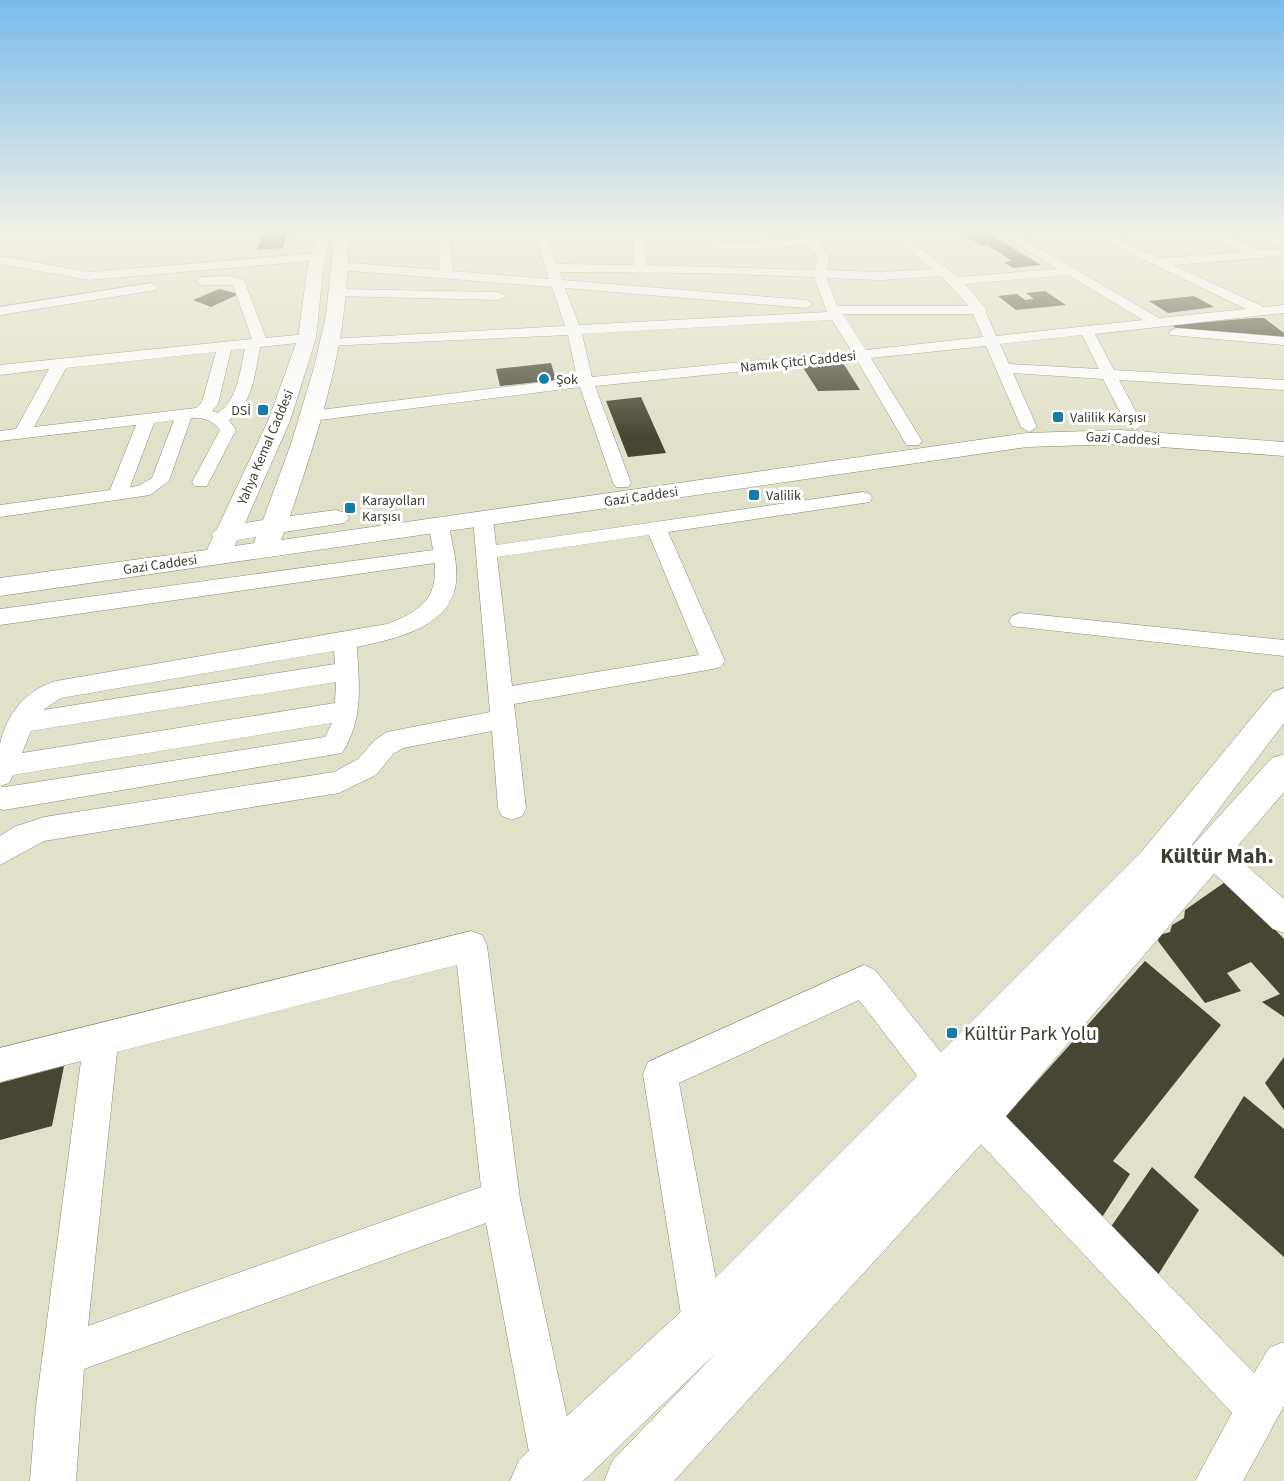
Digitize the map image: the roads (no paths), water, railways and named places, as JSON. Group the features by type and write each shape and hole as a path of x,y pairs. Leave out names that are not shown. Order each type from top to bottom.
{"main road":[{"name":"Yahya Kemal Caddesi","path":"222,546 279,421 307,338 312,299"},
{"name":"Yahya Kemal Caddesi","path":"264,551 312,416 330,343 337,299"},
{"name":"Gazi Caddesi","path":"0,587 222,546 274,526 622,483 913,441 1029,427 1091,423 1237,429 1283,437"},
{"path":"1237,429 1284,469"},
{"name":"Gazi Caddesi","path":"0,569 222,546 264,551 1027,440 1120,437 1258,448 1283,437"},
{"path":"548,1475 704,1327 944,1083 1155,862 1284,700"},
{"path":"634,1481 978,1114 1284,768"}],"street":[{"path":"0,311 67,299"},
{"path":"0,436 192,414 220,419 234,410 240,398 258,343 244,299"},
{"path":"563,299 574,331 585,382 622,483"},
{"path":"671,299 833,311"},
{"path":"829,299 833,311 913,441"},
{"path":"972,299 980,310 1029,427"},
{"path":"1118,299 1157,323"},
{"path":"1247,299 1272,310 1284,326"},
{"path":"330,343 574,331 833,311 980,310"},
{"name":"Namık Çitci Caddesi","path":"312,416 585,382 862,355 1272,310"},
{"path":"1113,328 1284,340"},
{"path":"1086,330 1135,425"},
{"path":"0,370 307,338"},
{"path":"0,511 148,489 160,481 192,414 210,404 225,346"},
{"path":"22,433 60,364"},
{"path":"1005,368 1284,384"},
{"path":"118,494 147,419"},
{"path":"201,482 228,430 220,419"},
{"path":"488,552 863,498"},
{"path":"483,519 512,808"},
{"path":"2,770 27,710 35,701 56,690 345,641 406,625 431,608 445,587 439,526"},
{"path":"0,852 24,836 44,829 339,782 367,767 384,747 396,739 503,708 713,660 656,528"},
{"path":"0,616 443,555"},
{"path":"1020,621 1284,648"},
{"path":"0,797 4,799 333,746 345,729 345,641"},
{"path":"22,723 346,671"},
{"path":"2,770 346,711"},
{"path":"1210,851 1284,919"},
{"path":"0,1065 471,946 501,1199 548,1475"},
{"path":"704,1327 660,1074 864,981 944,1083"},
{"path":"53,1481 58,1406 101,1039"},
{"path":"978,1114 1258,1409"},
{"path":"65,1355 501,1199"},
{"path":"1218,1481 1284,1363"}],"place":[{"name":"Şok","path":"544,379"},
{"name":"DSİ","path":"263,410"},
{"name":"Valilik Karşısı","path":"1058,417"},
{"name":"Valilik","path":"754,495"},
{"name":"Karayolları Karşısı","path":"350,508"},
{"name":"Kültür Park Yolu","path":"952,1033"}],"district":[{"name":"Kültür Mah.","path":"1217,855"}]}
